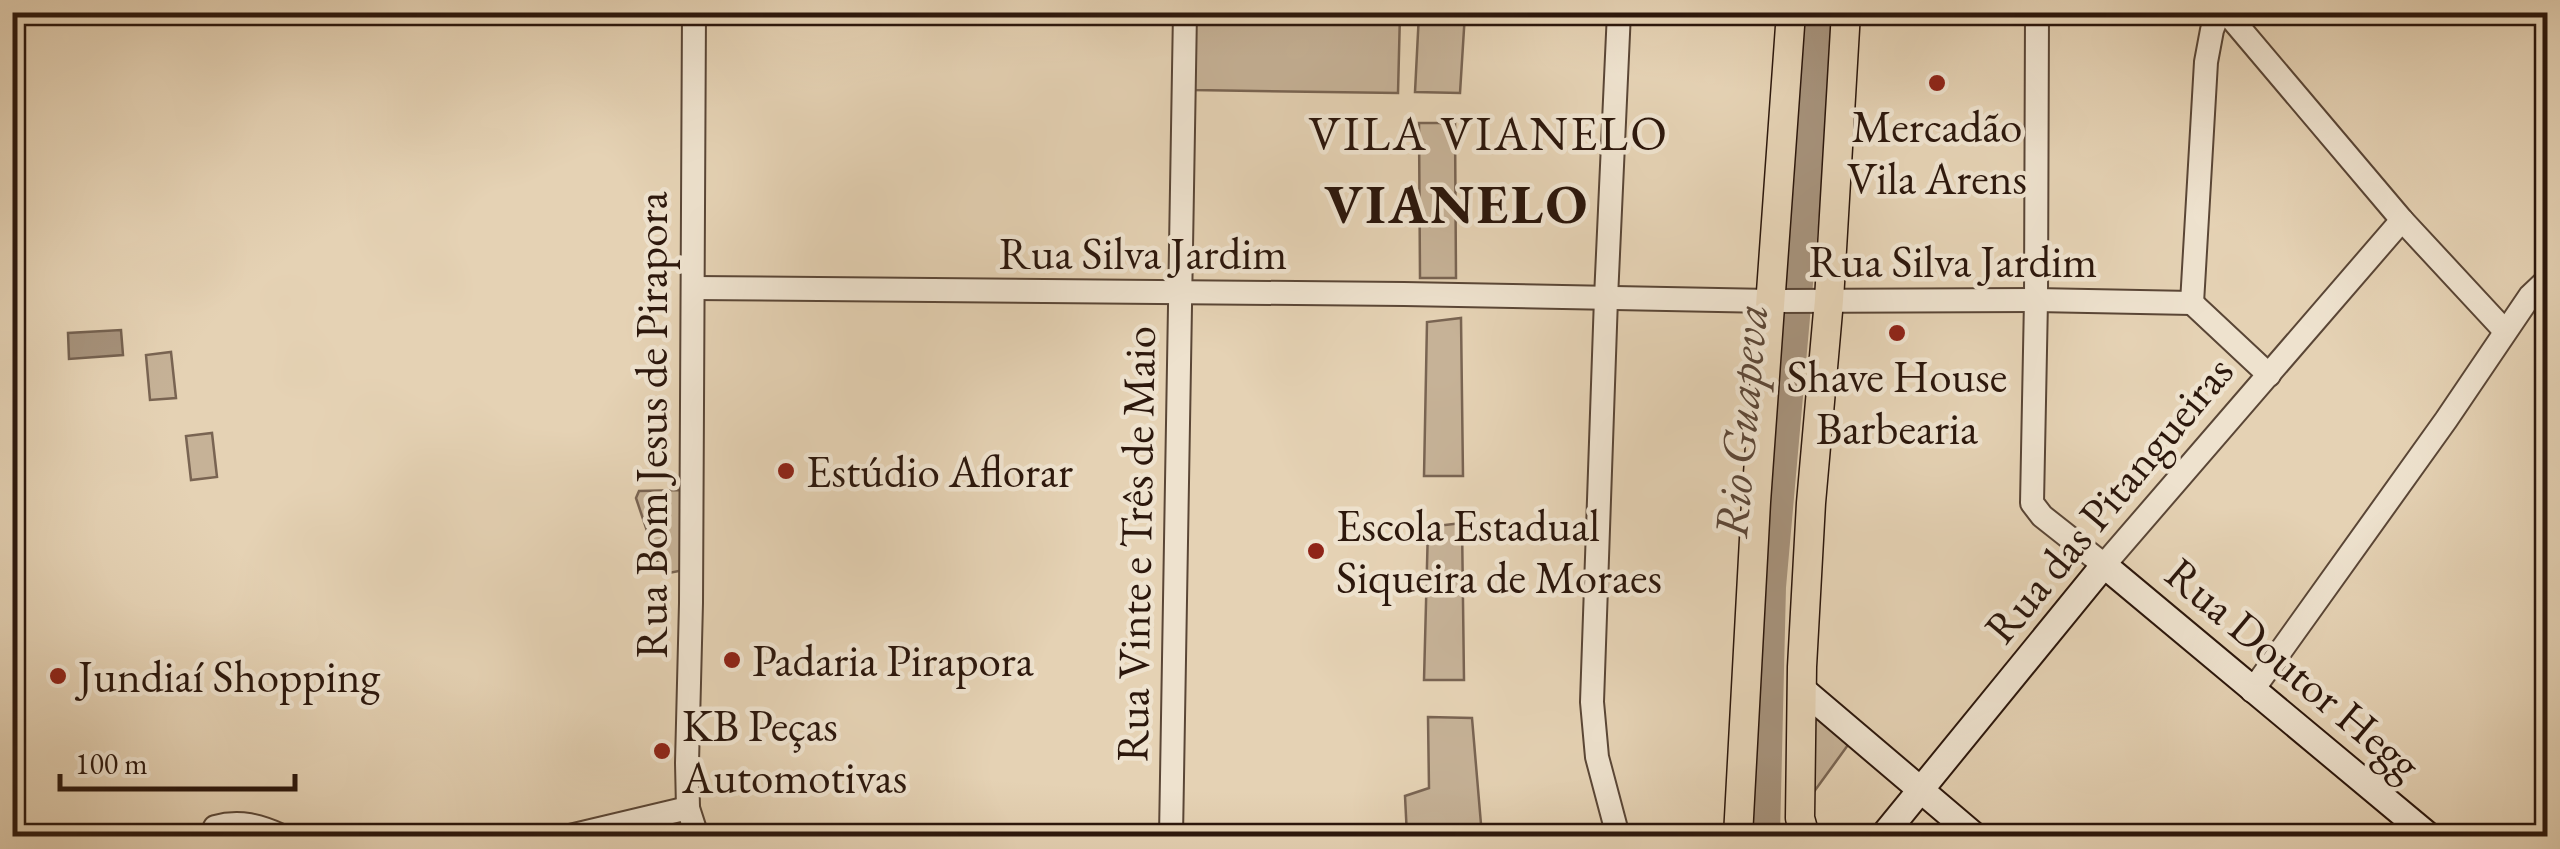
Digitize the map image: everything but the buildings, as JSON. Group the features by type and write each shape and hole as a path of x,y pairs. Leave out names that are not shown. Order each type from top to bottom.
{"main road":[{"path":"1738,836 1777,301 1791,12"},
{"path":"1805,836 1800,818 1802,689 1820,300 1846,12"},
{"name":"Rua Doutor Hegg","path":"2104,565 2429,836"},
{"name":"Rua das Pitangueiras","path":"1883,836 2104,565"},
{"path":"1802,689 1975,836"}],"street":[{"name":"Rua Bom Jesus de Pirapora","path":"694,12 691,603 686,762 688,808 697,836"},
{"name":"Rua Vinte e Três de Maio","path":"1171,836 1184,12"},
{"path":"1618,836 1597,757 1592,702 1619,12"},
{"path":"2037,12 2032,504 2104,565"},
{"path":"2269,375 2192,303 2206,62 2212,30 2223,12 2402,220 2505,331"},
{"name":"Rua das Pitangueiras","path":"2104,565 2402,220"},
{"path":"2252,691 2530,296 2548,280"},
{"name":"Rua Silva Jardim","path":"693,288 2192,303"},
{"path":"570,836 688,808"},
{"path":"211,836 215,827 241,823 282,836"}],"shaded area":[{"path":"1193,13 1400,13 1398,93 1193,90"},
{"path":"1419,13 1465,13 1460,93 1415,92"},
{"path":"1419,123 1455,123 1456,278 1420,278"},
{"path":"1461,318 1463,476 1424,476 1427,322"},
{"path":"121,330 123,355 69,359 68,333"},
{"path":"171,352 176,398 150,400 146,355"},
{"path":"212,433 217,477 191,480 186,436"},
{"path":"682,490 684,570 669,573 659,567 636,498 639,491"},
{"path":"1462,523 1464,680 1424,680 1428,527"},
{"path":"1815,716 1848,745 1808,800"},
{"path":"1428,717 1472,718 1482,836 1407,836 1405,796 1429,788"}],"waterway":[{"name":"Rio Guapeva","path":"1766,836 1772,587 1808,182 1818,12"}],"place":[{"name":"Mercadão Vila Arens","path":"1937,83"},
{"name":"Shave House Barbearia","path":"1897,333"},
{"name":"Estúdio Aflorar","path":"786,471"},
{"name":"Escola Estadual Siqueira de Moraes","path":"1316,551"},
{"name":"Padaria Pirapora","path":"732,660"},
{"name":"Jundiaí Shopping","path":"58,676"},
{"name":"KB Peças Automotivas","path":"662,751"}],"district":[{"name":"VILA VIANELO","path":"1489,133"},
{"name":"VIANELO","path":"1457,204"}]}
